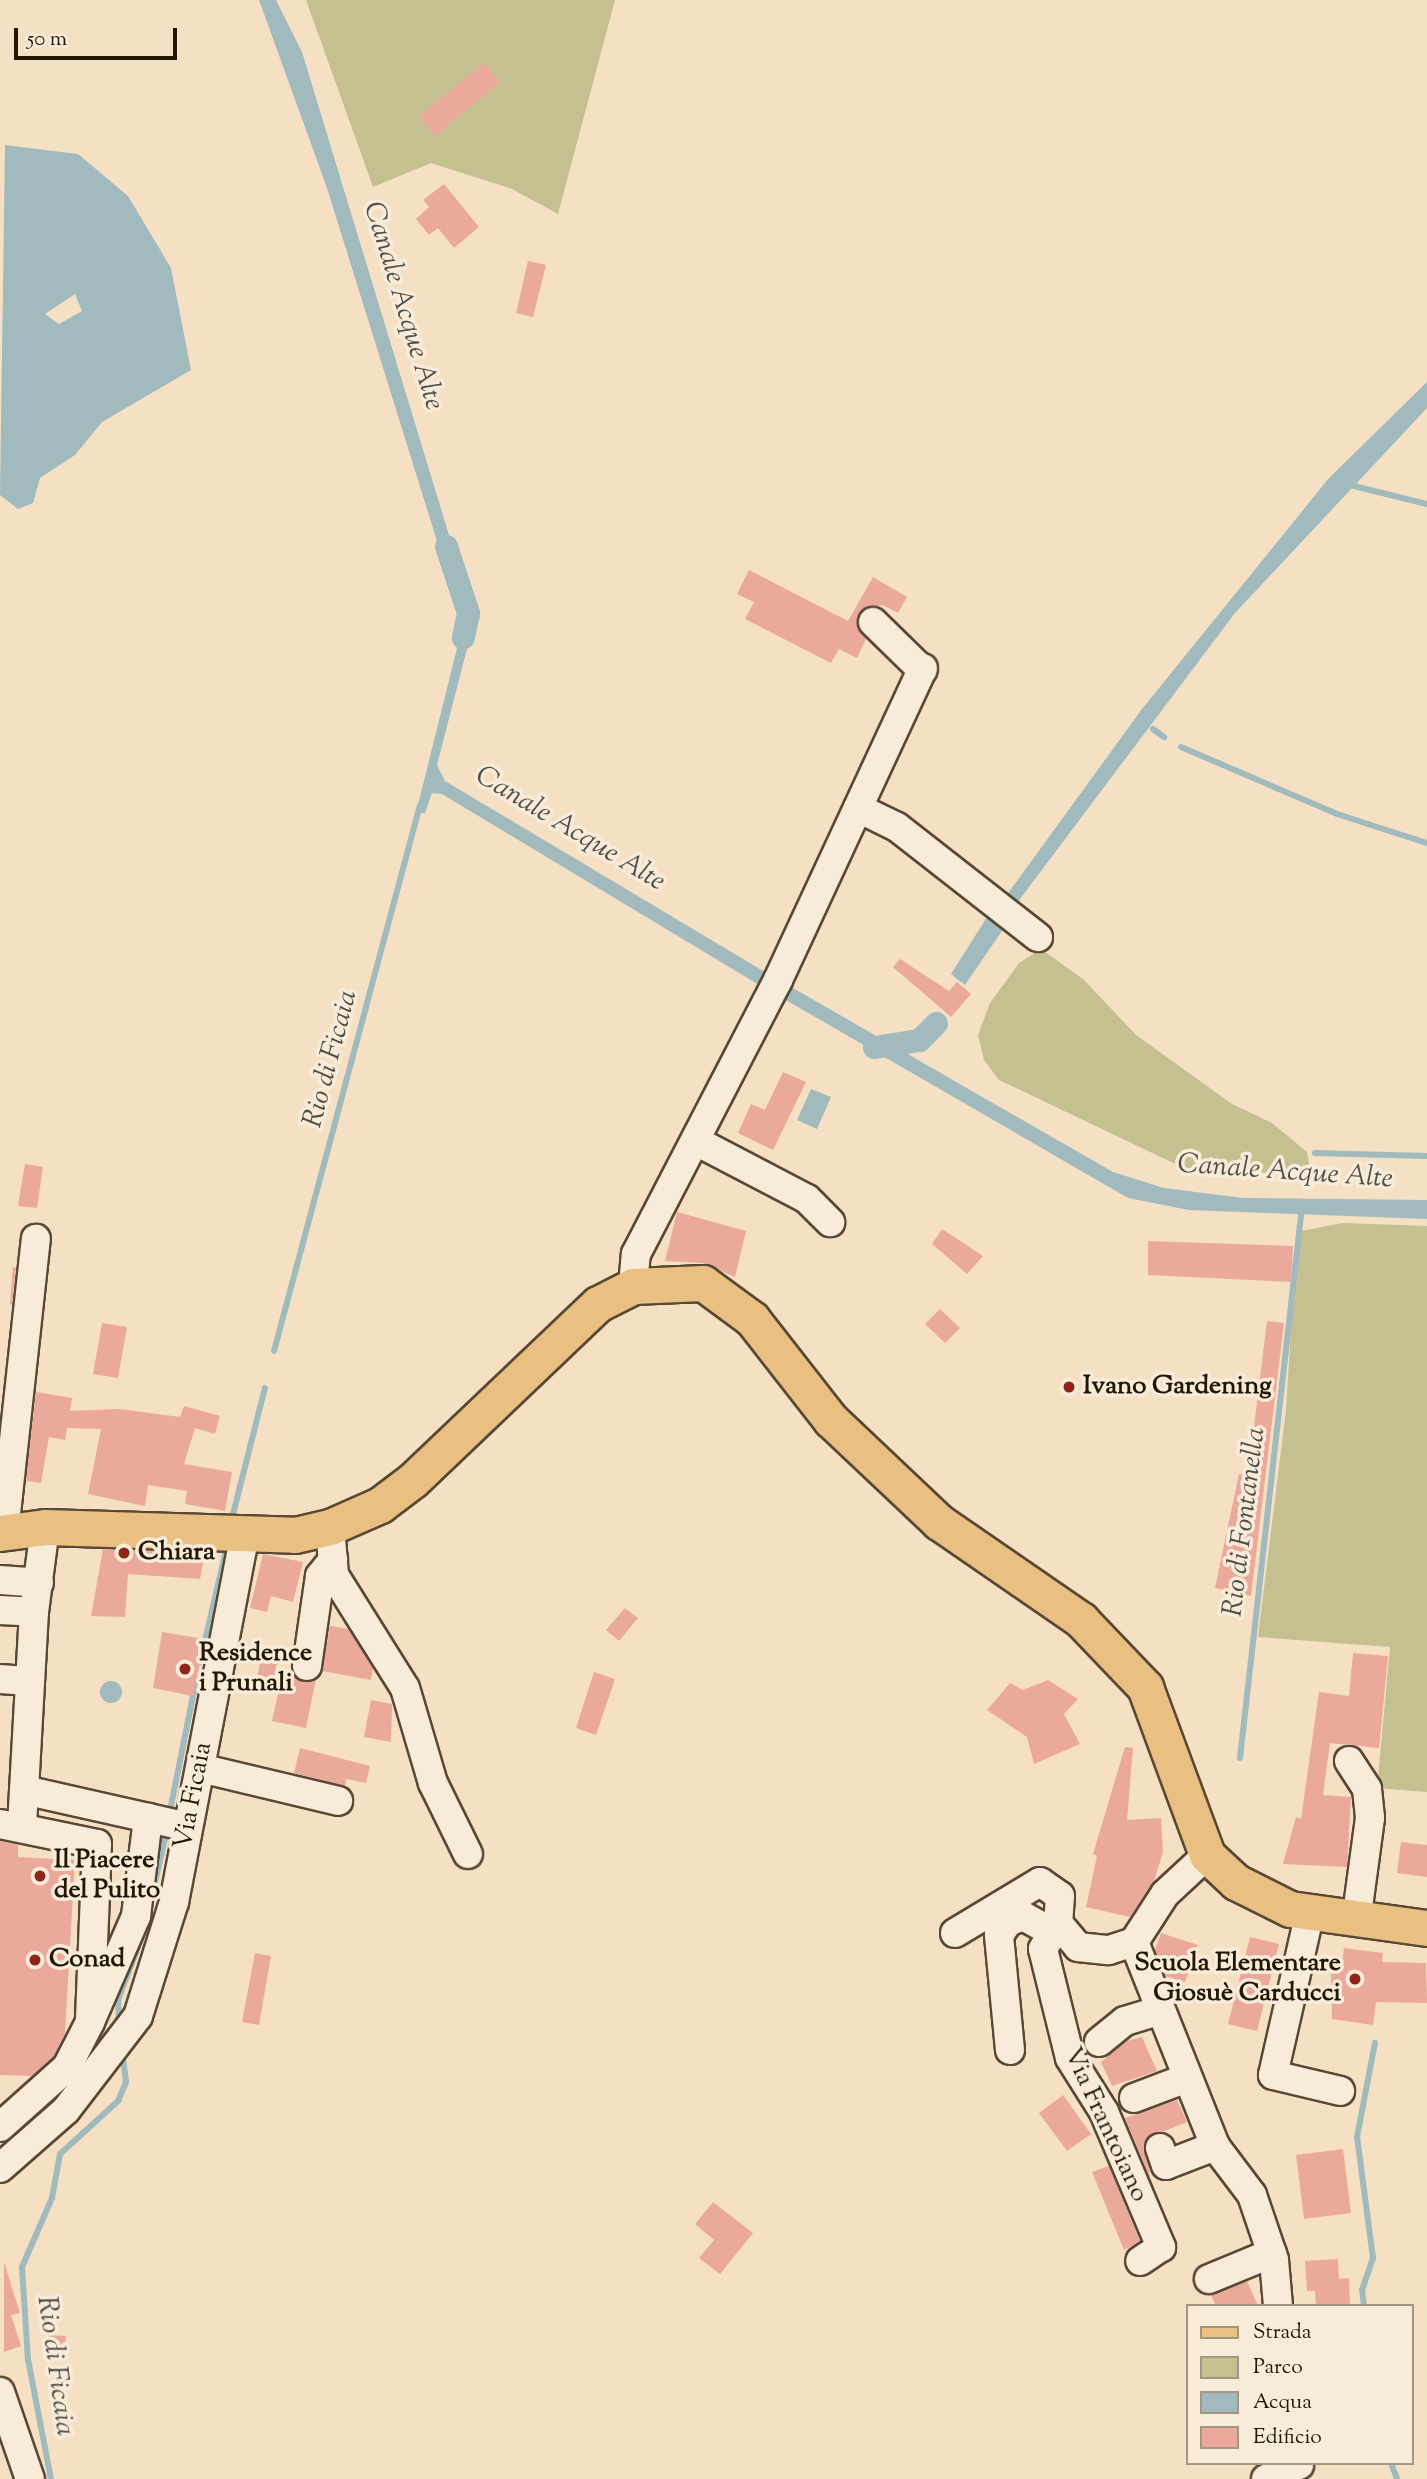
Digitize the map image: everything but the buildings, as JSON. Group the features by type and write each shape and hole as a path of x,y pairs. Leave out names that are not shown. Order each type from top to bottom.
{"main road":[{"path":"2,1520 45,1527 245,1535 331,1544 413,1480 567,1329 633,1286 703,1283 726,1294 831,1420 939,1522 1081,1620 1145,1687 1207,1855 1236,1882 1310,1912 1356,1921 1427,1928"}],"street":[{"path":"633,1286 636,1254 775,987 923,669 873,622"},
{"path":"858,808 897,827 1038,937"},
{"path":"695,1142 807,1199 830,1222"},
{"path":"2,1520 36,1239"},
{"path":"45,1527 34,1612 24,1790 11,1825 97,1844 90,2022"},
{"name":"Via Ficaia","path":"0,2168 65,2110 138,2016 174,1902 245,1535"},
{"path":"307,1666 320,1576 331,1544"},
{"path":"331,1544 334,1575 405,1688 433,1783 468,1854"},
{"path":"0,1580 39,1583"},
{"path":"0,1610 34,1612"},
{"path":"0,1679 30,1681"},
{"path":"1349,1761 1367,1789 1370,1818 1356,1921"},
{"path":"200,1768 338,1801"},
{"path":"24,1790 188,1826"},
{"path":"0,2127 67,2067 90,2022 136,1916 148,1818"},
{"path":"1168,1925 1207,1855"},
{"path":"1010,2050 999,1936 1023,1916 1054,1927 1078,1947 1109,1950 1133,1942 1165,1894 1207,1855"},
{"name":"Via Frantoiano","path":"954,1933 1040,1882 1060,1896 1054,1927 1043,1949 1070,2059 1104,2112 1150,2254"},
{"path":"1310,1912 1273,2075 1340,2091"},
{"path":"1133,1942 1158,2011 1214,2146 1252,2195 1272,2253 1279,2304"},
{"path":"1099,2042 1125,2021 1158,2011"},
{"path":"1134,2098 1187,2078"},
{"path":"1160,2148 1166,2165 1214,2146"},
{"path":"1209,2279 1272,2253"},
{"path":"0,2392 30,2479"},
{"path":"1266,2479 1299,2469"}],"green space":[{"path":"306,0 615,0 558,214 512,189 431,163 373,187"},
{"path":"1041,949 1083,979 1136,1035 1232,1104 1272,1123 1307,1152 1309,1164 1273,1175 1239,1167 1190,1171 999,1080 984,1060 978,1035 990,1003 1019,963"},
{"path":"1342,1223 1427,1226 1427,1792 1377,1788 1390,1647 1258,1637 1286,1410 1297,1232"}],"water":[{"path":"259,0 276,0 302,52 459,568 451,586 327,188"},
{"path":"5,145 78,154 128,196 171,268 191,370 102,422 75,455 40,478 33,503 18,509 0,495","holes":["75,294 82,311 59,324 45,314"]},
{"path":"1427,382 1427,408 1235,613 1011,911 1001,903 1142,709 1329,478"},
{"path":"470,596 469,641 437,765 445,781 770,975 764,988 442,794 432,793 425,813 416,813"},
{"path":"989,914 1004,928 965,985 951,974"},
{"path":"786,984 1113,1172 1164,1188 1243,1198 1427,1200 1427,1219 1189,1210 1128,1198 779,996"},
{"path":"811,1089 831,1097 817,1129 797,1120"},
{"path":"111,1681 119,1684 122,1692 119,1700 111,1703 103,1700 100,1692 103,1684"}],"waterway":[{"path":"1354,486 1427,504"},
{"name":"Canale Acque Alte","path":"446,546 468,613 463,637"},
{"path":"1153,729 1164,737"},
{"path":"1181,747 1337,814 1427,843"},
{"name":"Rio di Ficaia","path":"274,1351 420,805"},
{"path":"874,1047 919,1040 936,1023"},
{"path":"1315,1153 1427,1156"},
{"name":"Rio di Fontanella","path":"1240,1758 1302,1207"},
{"name":"Rio di Ficaia","path":"232,1518 265,1388"},
{"name":"Rio di Ficaia","path":"200,1662 226,1550"},
{"name":"Rio di Ficaia","path":"169,1816 197,1676"},
{"name":"Rio di Ficaia","path":"152,1895 167,1830"},
{"name":"Rio di Ficaia","path":"119,2025 118,2000 141,1939"},
{"name":"Rio di Fontanella","path":"1364,2304 1362,2290 1373,2258 1357,2137 1375,2043"},
{"name":"Rio di Ficaia","path":"51,2479 28,2360 22,2267 52,2198 60,2154 118,2101 126,2082 122,2050"},
{"name":"Rio di Fontanella","path":"1392,2465 1397,2479"}],"place":[{"name":"Ivano Gardening","path":"1069,1387"},
{"name":"Chiara","path":"124,1553"},
{"name":"Residence i Prunali","path":"185,1669"},
{"name":"Il Piacere del Pulito","path":"40,1876"},
{"name":"Conad","path":"35,1960"},
{"name":"Scuola Elementare Giosuè Carducci","path":"1355,1979"}]}
